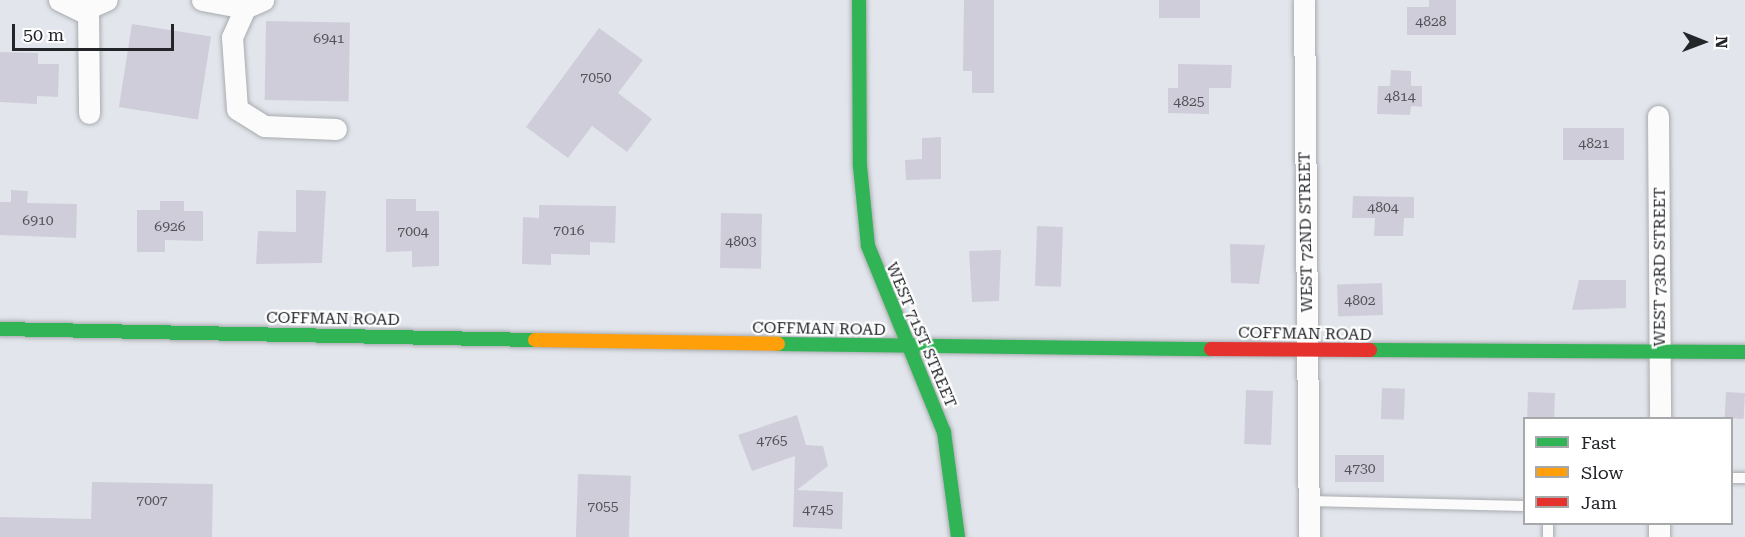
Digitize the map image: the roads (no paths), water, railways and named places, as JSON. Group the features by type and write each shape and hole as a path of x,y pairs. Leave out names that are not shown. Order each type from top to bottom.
{"street":[{"path":"59,0 88,10 108,0"},
{"path":"202,0 254,4 232,37 237,108 246,120 264,126 336,129"},
{"name":"WEST 71ST STREET","path":"859,0 864,220 874,269 944,432 958,537"},
{"name":"WEST 72ND STREET","path":"1304,0 1309,537"},
{"path":"88,10 89,113"},
{"name":"WEST 73RD STREET","path":"1659,116 1660,417"},
{"name":"COFFMAN ROAD","path":"0,329 908,347 1660,354 1745,352"}],"lane":[{"path":"1308,501 1523,506"}]}
